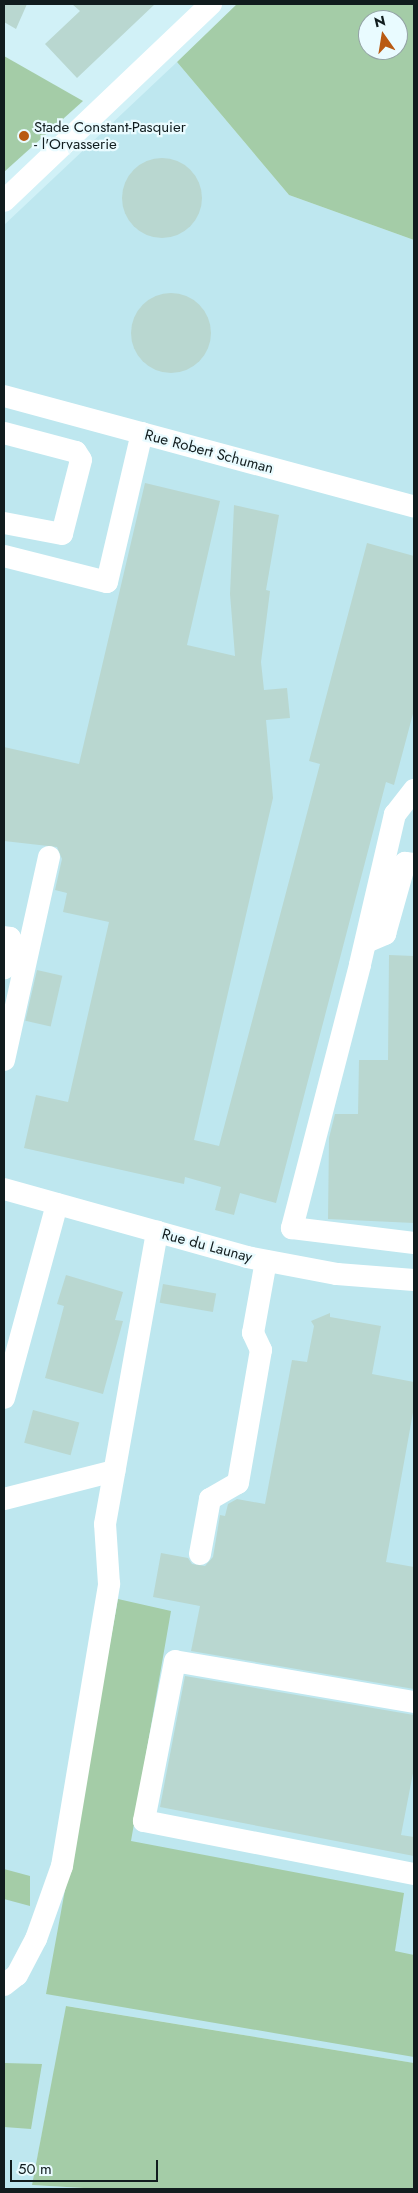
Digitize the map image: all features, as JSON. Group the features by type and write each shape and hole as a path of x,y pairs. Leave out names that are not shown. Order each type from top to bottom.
{"street":[{"path":"4,201 211,4"},
{"name":"Rue Robert Schuman","path":"4,396 414,507"},
{"path":"42,442 53,410"},
{"path":"4,433 76,452 81,460 66,530 56,535 4,523"},
{"path":"4,556 107,582 142,433"},
{"path":"414,790 395,814 366,942 292,1228 414,1243"},
{"path":"4,1060 49,857"},
{"path":"366,942 385,934 405,863 414,864"},
{"path":"4,937 10,938 4,968"},
{"name":"Rue du Launay","path":"4,1189 266,1261 337,1274 414,1280"},
{"path":"4,1398 57,1204"},
{"path":"4,1984 17,1975 36,1939 62,1866 108,1584 105,1524 157,1232"},
{"path":"200,1554 210,1498 238,1483 261,1350 253,1333 266,1261"},
{"path":"4,1499 114,1470"},
{"path":"414,1702 175,1662 144,1821 414,1874"}],"shaded area":[{"path":"177,62 289,195 414,240 414,2063 67,2006 32,2185 101,2189 4,2189 4,225"}],"green space":[{"path":"237,4 414,4 414,240 289,195 177,62"},
{"name":"Stade Constant-Pasquier - l'Orvasserie","path":"4,56 83,101 4,172"},
{"path":"118,1599 171,1611 131,1841 404,1893 395,1951 414,1955 414,2057 46,1994"},
{"path":"4,1869 30,1876 30,1906 4,1899"},
{"path":"66,2006 414,2063 414,2189 101,2189 32,2185"},
{"path":"4,2063 42,2064 31,2129 4,2127"}],"building":[{"path":"4,4 27,4 16,29 4,22"},
{"path":"72,4 155,4 77,78 45,44 80,11"},
{"path":"162,158 177,161 190,170 199,183 202,198 199,213 190,226 177,235 162,238 147,235 134,226 125,213 122,198 125,183 134,170 147,161"},
{"path":"171,293 186,296 199,305 208,318 211,333 208,348 199,361 186,370 171,373 156,370 143,361 134,348 131,333 134,318 143,305 156,296"},
{"path":"145,483 220,501 187,645 235,656 230,594 234,505 279,515 266,590 270,591 261,662 264,690 287,688 290,718 266,720 273,798 194,1140 219,1146 320,764 309,761 367,543 414,556 414,710 394,785 386,782 276,1203 240,1193 234,1215 215,1210 221,1187 185,1177 184,1184 24,1148 36,1095 68,1102 109,922 63,912 67,893 55,890 62,859 57,847 4,841 4,747 79,764"},
{"path":"389,955 414,956 414,1223 328,1219 329,1138 335,1114 358,1114 359,1060 388,1060"},
{"path":"37,970 62,976 51,1027 25,1021"},
{"path":"66,1275 123,1292 115,1320 123,1321 103,1394 45,1378 64,1306 57,1304"},
{"path":"163,1284 216,1293 213,1312 160,1303"},
{"path":"330,1313 330,1317 381,1326 372,1374 414,1382 414,1407 386,1562 414,1567 414,1689 191,1651 200,1606 153,1597 161,1553 188,1558 192,1564 205,1566 213,1557 220,1515 225,1516 228,1504 237,1499 265,1504 292,1360 307,1362 314,1326 311,1321"},
{"path":"33,1410 79,1422 71,1455 24,1443"},
{"path":"185,1676 414,1715 414,1768 401,1835 414,1837 414,1856 160,1807"}],"place":[{"name":"Stade Constant-Pasquier - l'Orvasserie","path":"24,136"}]}
